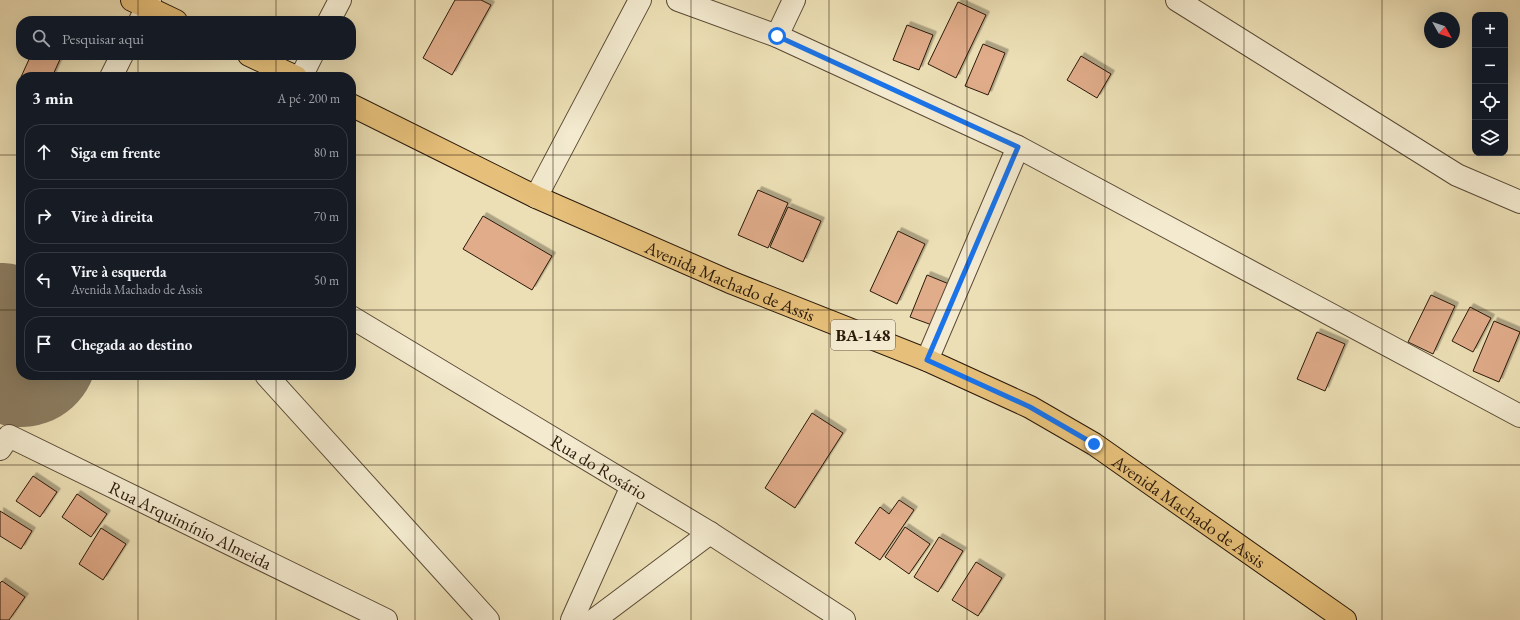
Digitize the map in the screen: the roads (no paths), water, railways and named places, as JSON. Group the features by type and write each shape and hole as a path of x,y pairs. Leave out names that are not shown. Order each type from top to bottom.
{"main road":[{"path":"142,7 164,16"},
{"path":"260,60 285,72"},
{"name":"Avenida Machado de Assis","path":"356,107 536,197 730,282 927,360 1030,407 1094,444 1345,620"}],"street":[{"path":"332,16 340,0"},
{"path":"536,197 640,0"},
{"path":"678,0 777,36 1018,147 1520,416"},
{"path":"777,36 794,0"},
{"path":"1177,0 1457,175 1520,202"},
{"path":"114,72 120,60"},
{"path":"304,72 310,60"},
{"path":"927,360 1018,147"},
{"name":"Rua do Rosário","path":"356,320 710,533 844,620"},
{"path":"271,380 488,620"},
{"name":"Rua Arquimínio Almeida","path":"0,449 9,436 386,620"},
{"path":"572,620 632,486"},
{"path":"594,620 710,533"}]}
